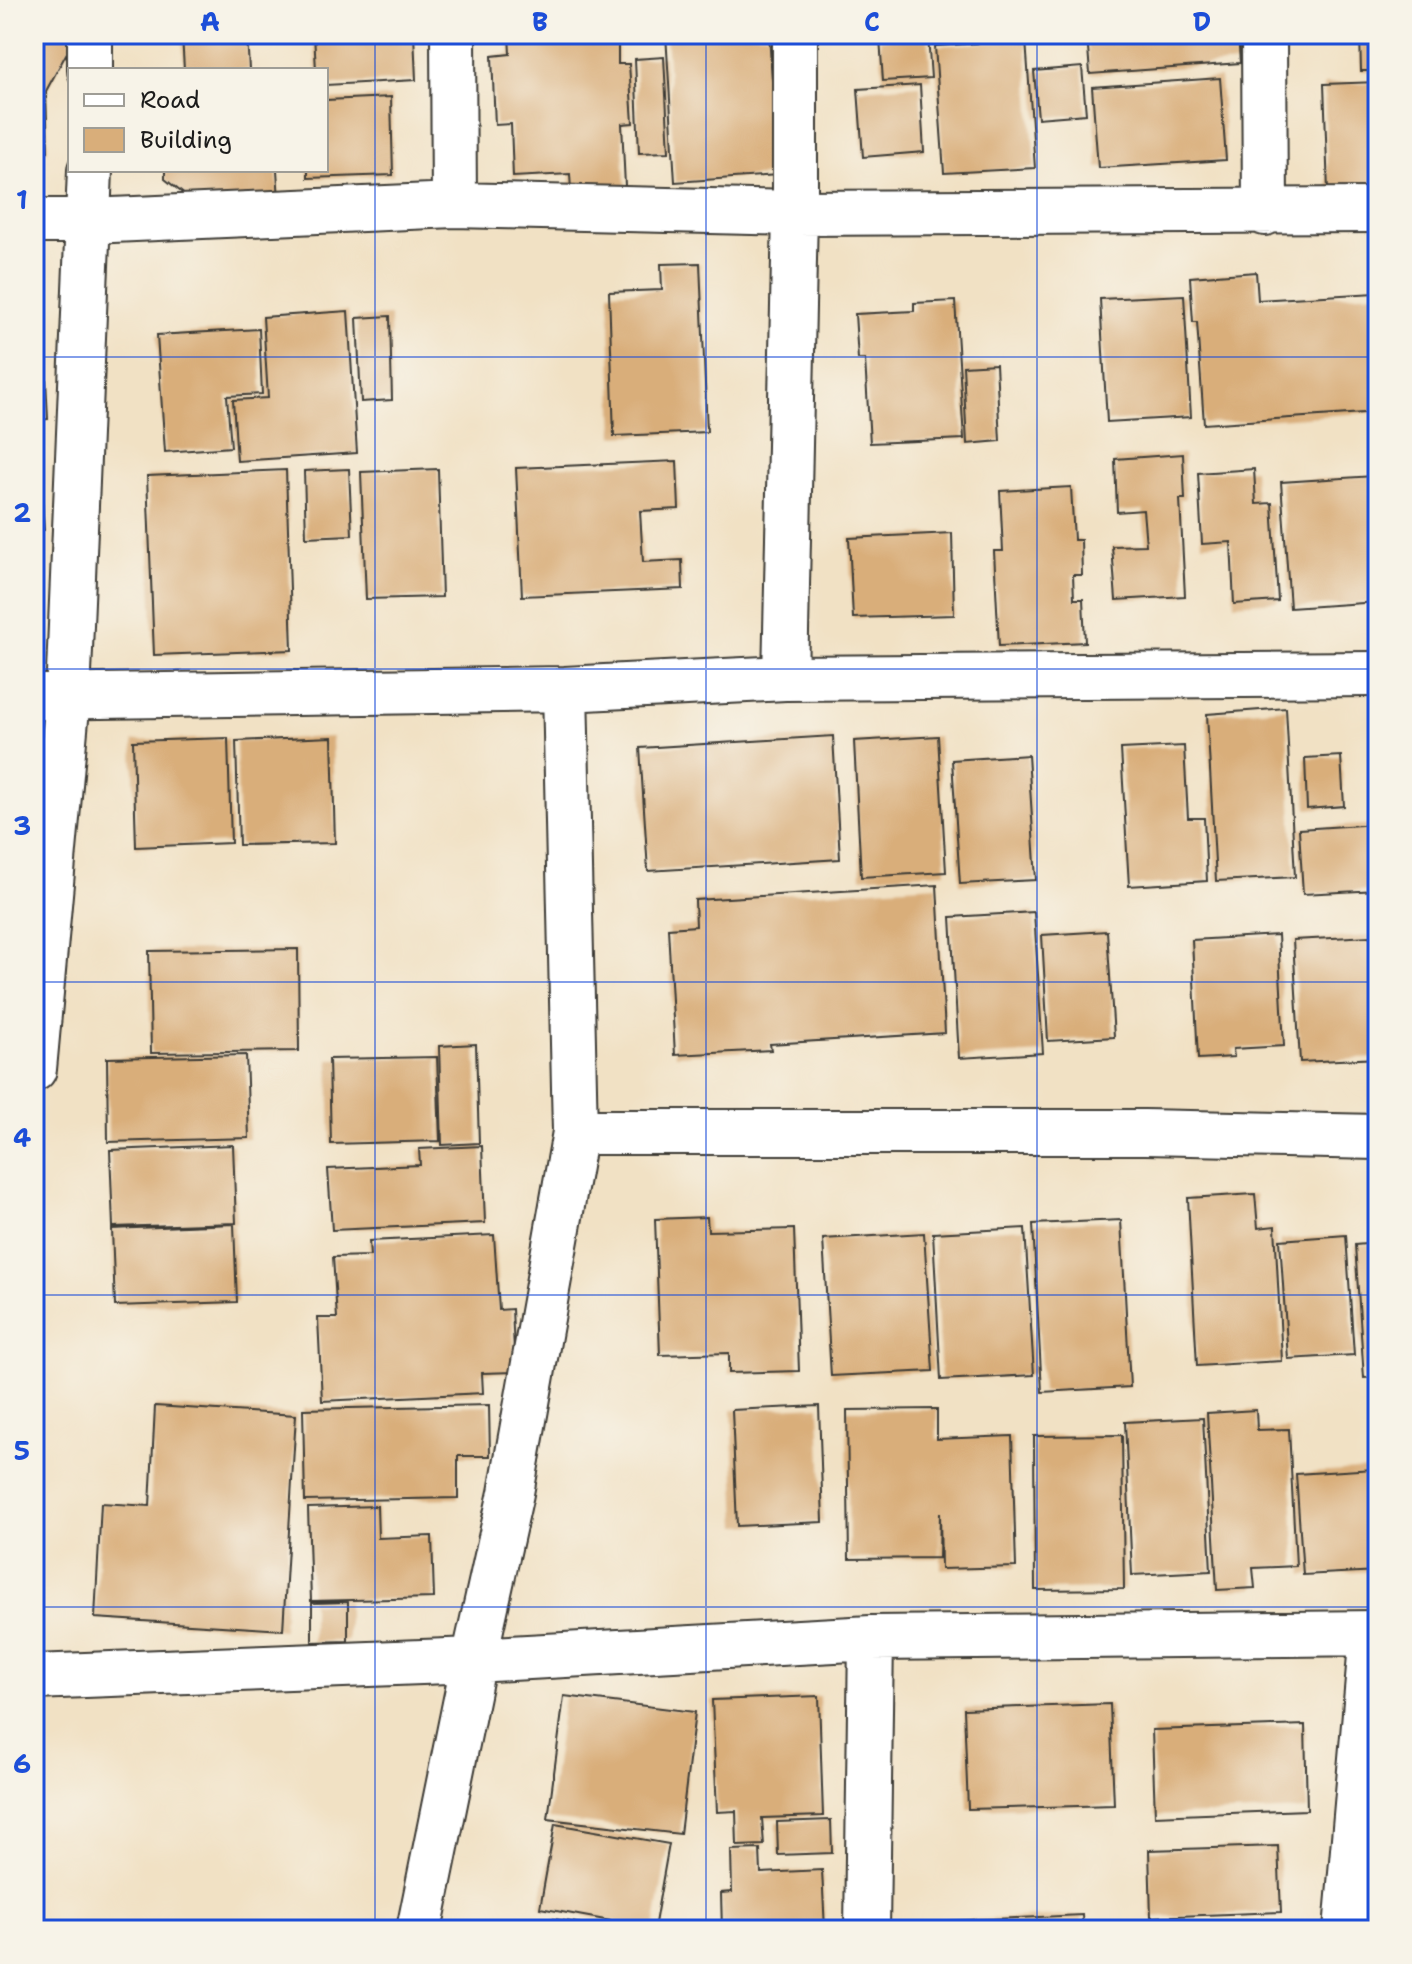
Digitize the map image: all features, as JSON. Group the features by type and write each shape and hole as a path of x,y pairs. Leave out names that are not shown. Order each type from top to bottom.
{"street":[{"path":"90,34 90,68"},
{"path":"453,34 454,205"},
{"path":"785,678 795,213 795,34"},
{"path":"1264,34 1265,213"},
{"path":"34,1069 51,697 90,221 90,172"},
{"path":"34,221 454,205 795,213 1265,213 1378,210"},
{"path":"51,697 565,689 785,678 1378,674"},
{"path":"419,1930 511,1493 575,1132 565,689"},
{"path":"575,1132 1145,1132 1378,1137"},
{"path":"34,1677 474,1660 871,1638 1375,1633 1346,1930"},
{"path":"867,1930 871,1638"}],"building":[{"path":"34,34 70,34 71,45 46,91 48,151 34,152"},
{"path":"182,34 247,34 249,68 184,68"},
{"path":"314,34 414,34 416,80 328,85 328,68 316,68"},
{"path":"509,34 602,34 602,45 618,45 618,64 629,64 633,123 622,124 625,186 571,190 570,174 513,177 511,124 495,125 492,56 510,54"},
{"path":"666,34 769,34 778,175 675,182"},
{"path":"1087,34 1238,34 1240,63 1090,74"},
{"path":"1360,34 1378,34 1378,71 1361,71"},
{"path":"928,36 931,78 883,81 880,39"},
{"path":"1026,40 1035,168 944,173 935,46"},
{"path":"664,57 669,152 639,153 635,59"},
{"path":"1082,67 1086,114 1038,118 1034,71"},
{"path":"1220,78 1226,160 1098,168 1092,87"},
{"path":"1378,82 1378,189 1328,191 1324,84"},
{"path":"920,85 924,152 863,157 858,89"},
{"path":"391,97 393,175 308,178 308,172 328,172 328,100"},
{"path":"165,172 277,172 279,200 196,204 165,179"},
{"path":"700,263 707,432 614,436 609,292 662,290 661,264"},
{"path":"1256,272 1258,300 1375,293 1378,309 1378,412 1204,424 1197,322 1193,322 1190,277"},
{"path":"34,289 41,290 43,338 34,339"},
{"path":"1184,295 1191,417 1107,422 1100,299"},
{"path":"955,301 964,439 870,443 865,359 858,359 855,314 914,311 914,303"},
{"path":"348,311 357,453 237,461 233,400 268,398 263,317"},
{"path":"390,316 392,400 361,402 357,318"},
{"path":"259,329 262,394 227,396 231,447 165,452 157,335"},
{"path":"996,364 1000,441 967,444 963,366"},
{"path":"34,378 46,378 48,419 34,420"},
{"path":"34,440 38,440 44,530 34,530"},
{"path":"1183,454 1185,499 1180,499 1185,596 1116,600 1112,546 1146,545 1143,510 1117,512 1115,459"},
{"path":"677,461 679,509 640,511 643,562 682,560 683,589 522,596 516,468"},
{"path":"349,469 352,535 306,537 304,471"},
{"path":"438,469 442,597 366,599 361,472"},
{"path":"1254,469 1256,504 1272,503 1278,601 1234,604 1231,542 1202,544 1198,473"},
{"path":"286,470 292,650 154,655 147,476"},
{"path":"1374,476 1378,602 1290,608 1281,482"},
{"path":"1071,487 1074,540 1081,540 1082,575 1073,575 1074,599 1083,599 1085,642 999,646 994,551 1003,551 1000,491"},
{"path":"952,533 954,615 853,618 849,538"},
{"path":"1286,708 1295,877 1216,881 1207,714"},
{"path":"833,736 840,859 648,871 640,748"},
{"path":"938,736 946,872 861,877 854,741"},
{"path":"332,737 335,843 239,845 236,741"},
{"path":"228,738 231,843 136,847 133,741"},
{"path":"1184,746 1188,818 1204,818 1207,881 1129,886 1121,749"},
{"path":"1028,755 1036,880 960,884 952,760"},
{"path":"1341,756 1344,806 1307,809 1305,758"},
{"path":"1377,824 1378,890 1303,894 1299,829"},
{"path":"937,885 945,1033 770,1044 771,1050 675,1055 668,928 696,926 695,900"},
{"path":"1034,912 1043,1053 959,1058 951,917"},
{"path":"1107,931 1114,1037 1048,1041 1042,935"},
{"path":"1278,935 1284,1046 1233,1049 1234,1057 1198,1059 1192,940"},
{"path":"1371,936 1378,1058 1300,1062 1293,940"},
{"path":"298,949 299,1051 151,1053 149,951"},
{"path":"476,1044 479,1143 442,1145 439,1046"},
{"path":"246,1055 249,1138 108,1142 107,1058"},
{"path":"437,1057 440,1141 331,1144 329,1059"},
{"path":"233,1145 236,1223 113,1227 110,1150"},
{"path":"482,1146 485,1223 332,1230 328,1169 420,1165 419,1149"},
{"path":"1255,1194 1258,1228 1275,1226 1282,1361 1197,1366 1188,1198"},
{"path":"707,1217 708,1231 794,1229 799,1371 729,1373 729,1353 660,1355 655,1219"},
{"path":"1121,1220 1130,1387 1042,1392 1033,1224"},
{"path":"234,1224 237,1302 115,1306 112,1229"},
{"path":"1025,1228 1034,1375 941,1380 933,1233"},
{"path":"924,1233 933,1371 831,1376 823,1239"},
{"path":"494,1235 499,1310 512,1309 515,1372 482,1373 483,1393 322,1401 318,1318 337,1318 333,1257 370,1256 369,1241"},
{"path":"1346,1235 1354,1355 1288,1359 1280,1240"},
{"path":"1378,1243 1378,1377 1364,1378 1355,1245"},
{"path":"489,1405 490,1456 458,1456 458,1498 305,1501 303,1409"},
{"path":"155,1406 296,1415 283,1630 95,1618 101,1503 150,1506"},
{"path":"819,1406 823,1522 737,1526 732,1410"},
{"path":"937,1409 937,1439 1012,1436 1016,1567 941,1569 940,1512 939,1558 849,1559 847,1410"},
{"path":"1256,1410 1257,1430 1289,1429 1296,1566 1253,1568 1255,1588 1217,1590 1207,1413"},
{"path":"1203,1418 1211,1571 1132,1575 1125,1422"},
{"path":"1122,1435 1124,1589 1035,1590 1034,1436"},
{"path":"1374,1469 1378,1571 1303,1575 1296,1474"},
{"path":"377,1506 378,1538 432,1536 434,1598 311,1601 308,1508"},
{"path":"348,1602 348,1641 312,1642 312,1603"},
{"path":"564,1696 695,1712 680,1834 548,1819"},
{"path":"819,1696 823,1816 762,1818 764,1845 737,1846 736,1811 717,1812 712,1700"},
{"path":"1110,1704 1114,1805 968,1809 964,1709"},
{"path":"1305,1725 1307,1810 1155,1816 1152,1730"},
{"path":"831,1820 832,1853 778,1855 777,1822"},
{"path":"555,1824 669,1844 654,1929 540,1908"},
{"path":"1278,1846 1281,1912 1151,1917 1149,1850"},
{"path":"760,1849 761,1873 822,1870 825,1930 722,1930 721,1893 732,1892 731,1850"},
{"path":"1082,1915 1083,1930 950,1930 949,1921"},
{"path":"554,1919 604,1928 604,1930 552,1930"}]}
